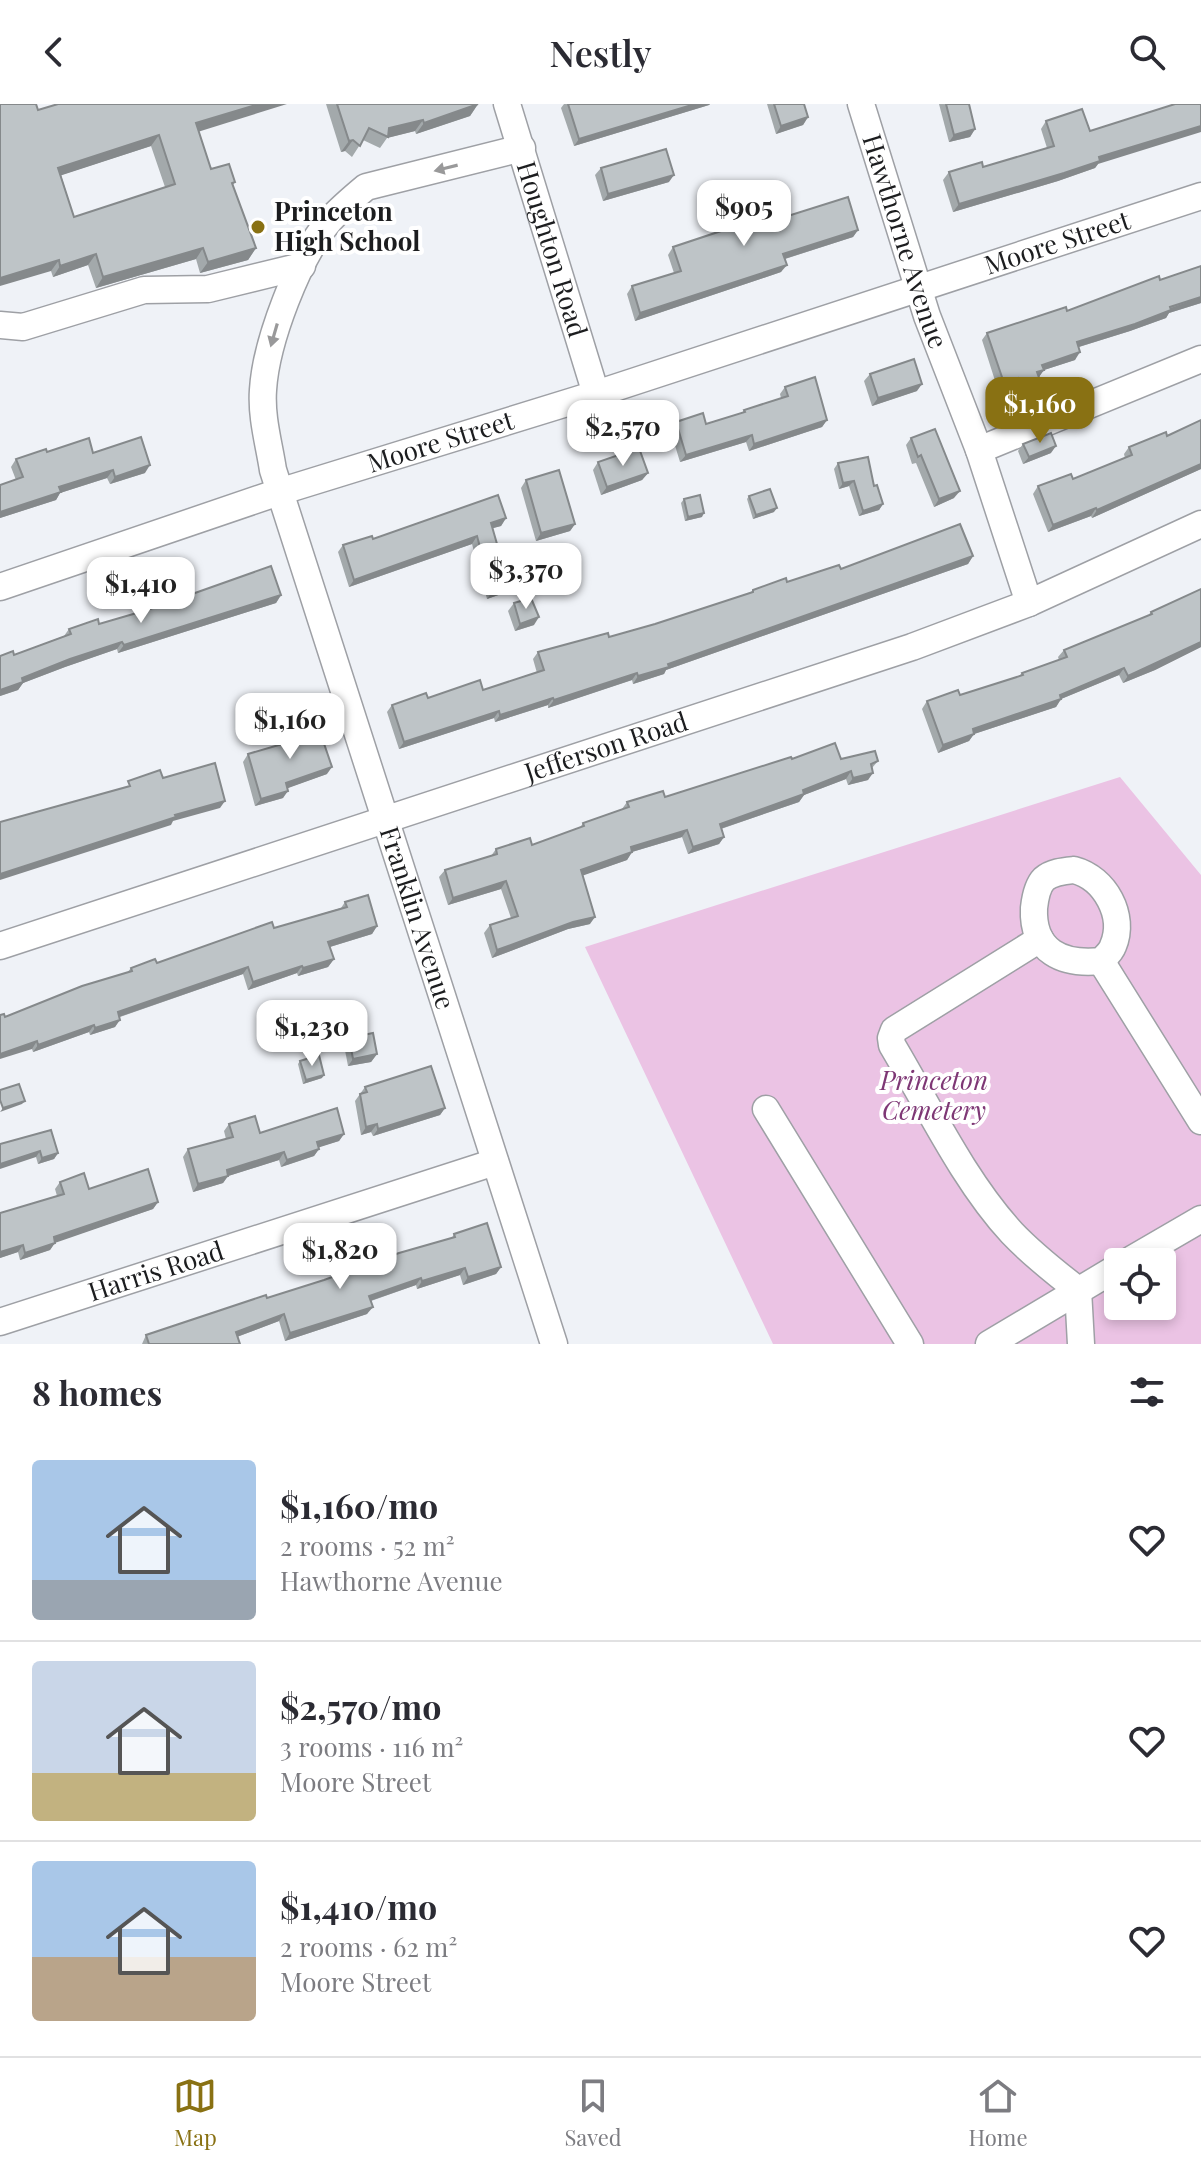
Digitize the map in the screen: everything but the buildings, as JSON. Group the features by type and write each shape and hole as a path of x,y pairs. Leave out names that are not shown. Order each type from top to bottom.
{"street":[{"name":"Houghton Road","path":"507,104 596,394"},
{"name":"Hawthorne Avenue","path":"861,104 918,288 979,450 1029,603"},
{"name":"Franklin Avenue","path":"522,148 366,187 328,222 302,266 278,322 268,355 263,392 273,470 554,1344"},
{"name":"Moore Street","path":"0,587 282,491 596,394 1201,196"},
{"path":"0,325 23,327 144,290 208,289 302,266"},
{"path":"979,450 1201,359"},
{"name":"Jefferson Road","path":"0,946 912,647 1029,603 1201,524"},
{"path":"1074,870 1085,873 1105,891 1114,908 1117,928 1112,948 1101,961 1079,963 1063,959 1050,951 1040,939 1034,922 1038,889 1045,879 1057,872 1074,870"},
{"path":"1040,939 894,1030 891,1038 892,1045 967,1171 997,1215 1013,1234 1078,1290 1081,1344"},
{"path":"1101,961 1201,1121"},
{"path":"766,1109 910,1344"},
{"name":"Harris Road","path":"0,1322 495,1162"},
{"path":"1151,1248 1201,1219"},
{"path":"989,1344 1104,1275"}],"green space":[{"name":"Princeton Cemetery","path":"1120,777 1201,875 1201,1344 773,1344 585,947"}],"place":[{"name":"Princeton High School","path":"258,227"}]}
